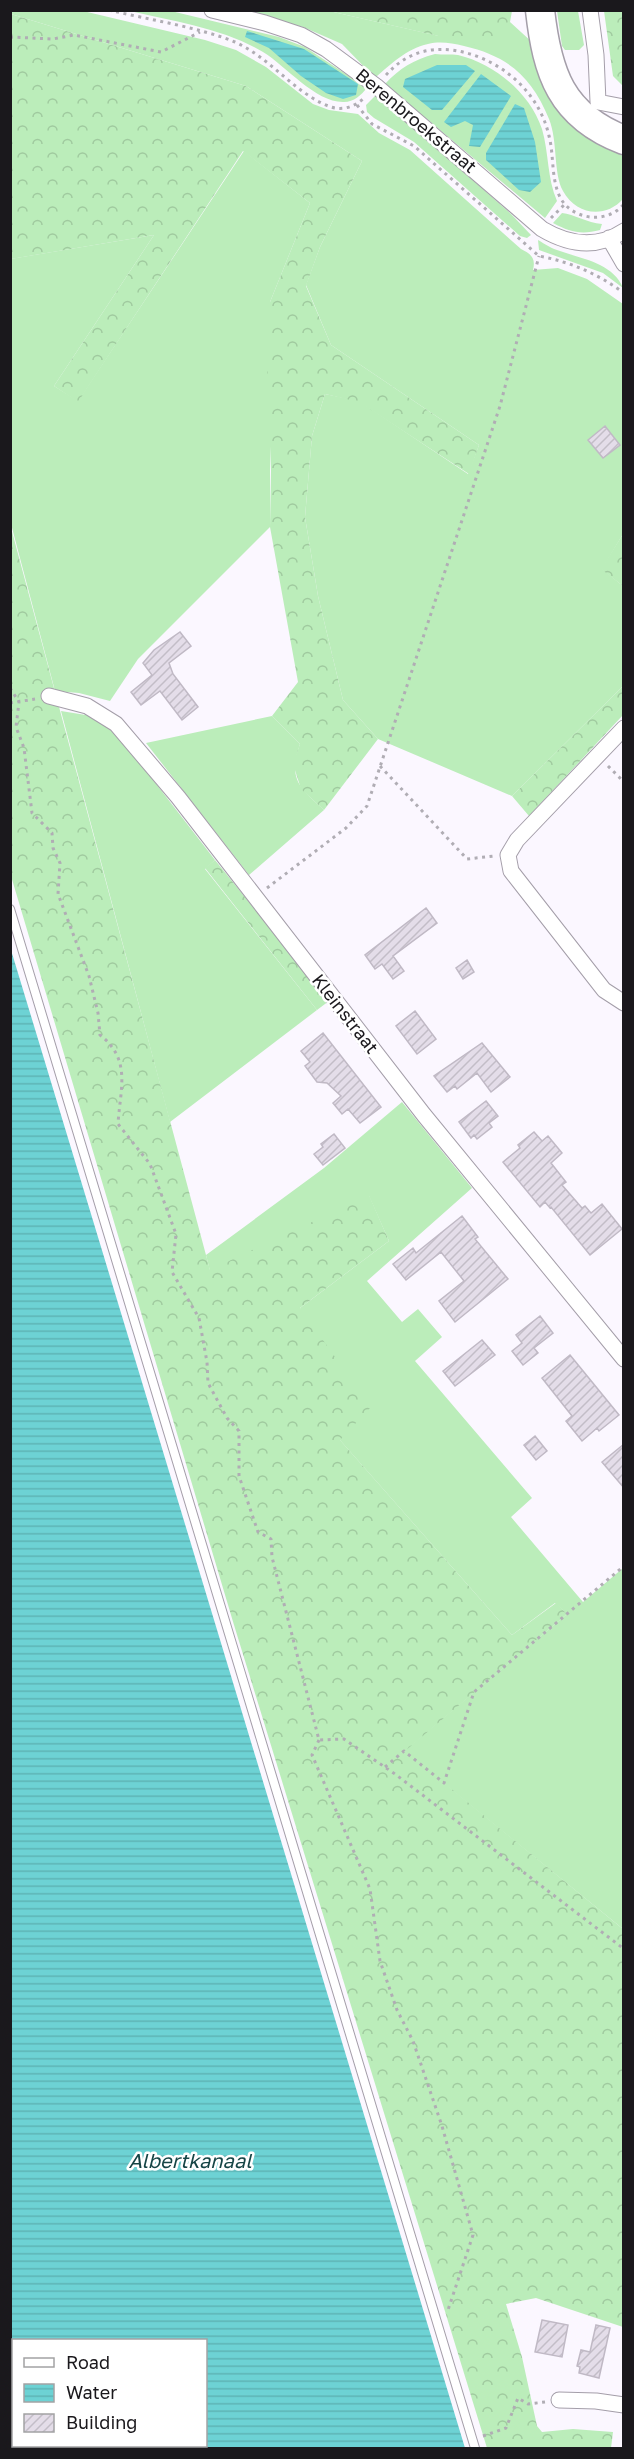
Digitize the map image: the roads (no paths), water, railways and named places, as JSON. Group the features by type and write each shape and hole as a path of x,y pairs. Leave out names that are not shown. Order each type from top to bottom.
{"highway":[{"path":"542,21 553,75 561,91 574,109 591,124 624,140"}],"street":[{"name":"Berenbroekstraat","path":"212,10 301,35 326,49 376,86 542,229 557,238 585,244 609,238 624,231"},
{"path":"590,10 596,55 590,100 624,107"},
{"path":"609,238 624,264"},
{"name":"Kleinstraat","path":"49,696 87,706 116,724 178,797 424,1115 624,1359"},
{"path":"624,728 517,840 508,855 511,871 604,990 624,1004"},
{"path":"559,2400 596,2401 624,2405"}],"lane":[{"path":"10,909 476,2448"}],"water":[{"path":"247,31 304,49 358,84 356,95 343,99 326,93 301,76 269,48 245,37"},
{"path":"437,65 466,65 475,71 442,110 432,110 403,87 405,79"},
{"path":"481,74 511,96 480,147 469,146 473,125 465,121 451,127 444,122"},
{"path":"515,104 524,108 535,142 541,182 530,192 519,190 486,160 486,153"},
{"name":"Albertkanaal","path":"11,950 465,2448 13,2448 207,2447 207,2339 12,2339 12,2445 10,2440"}]}
